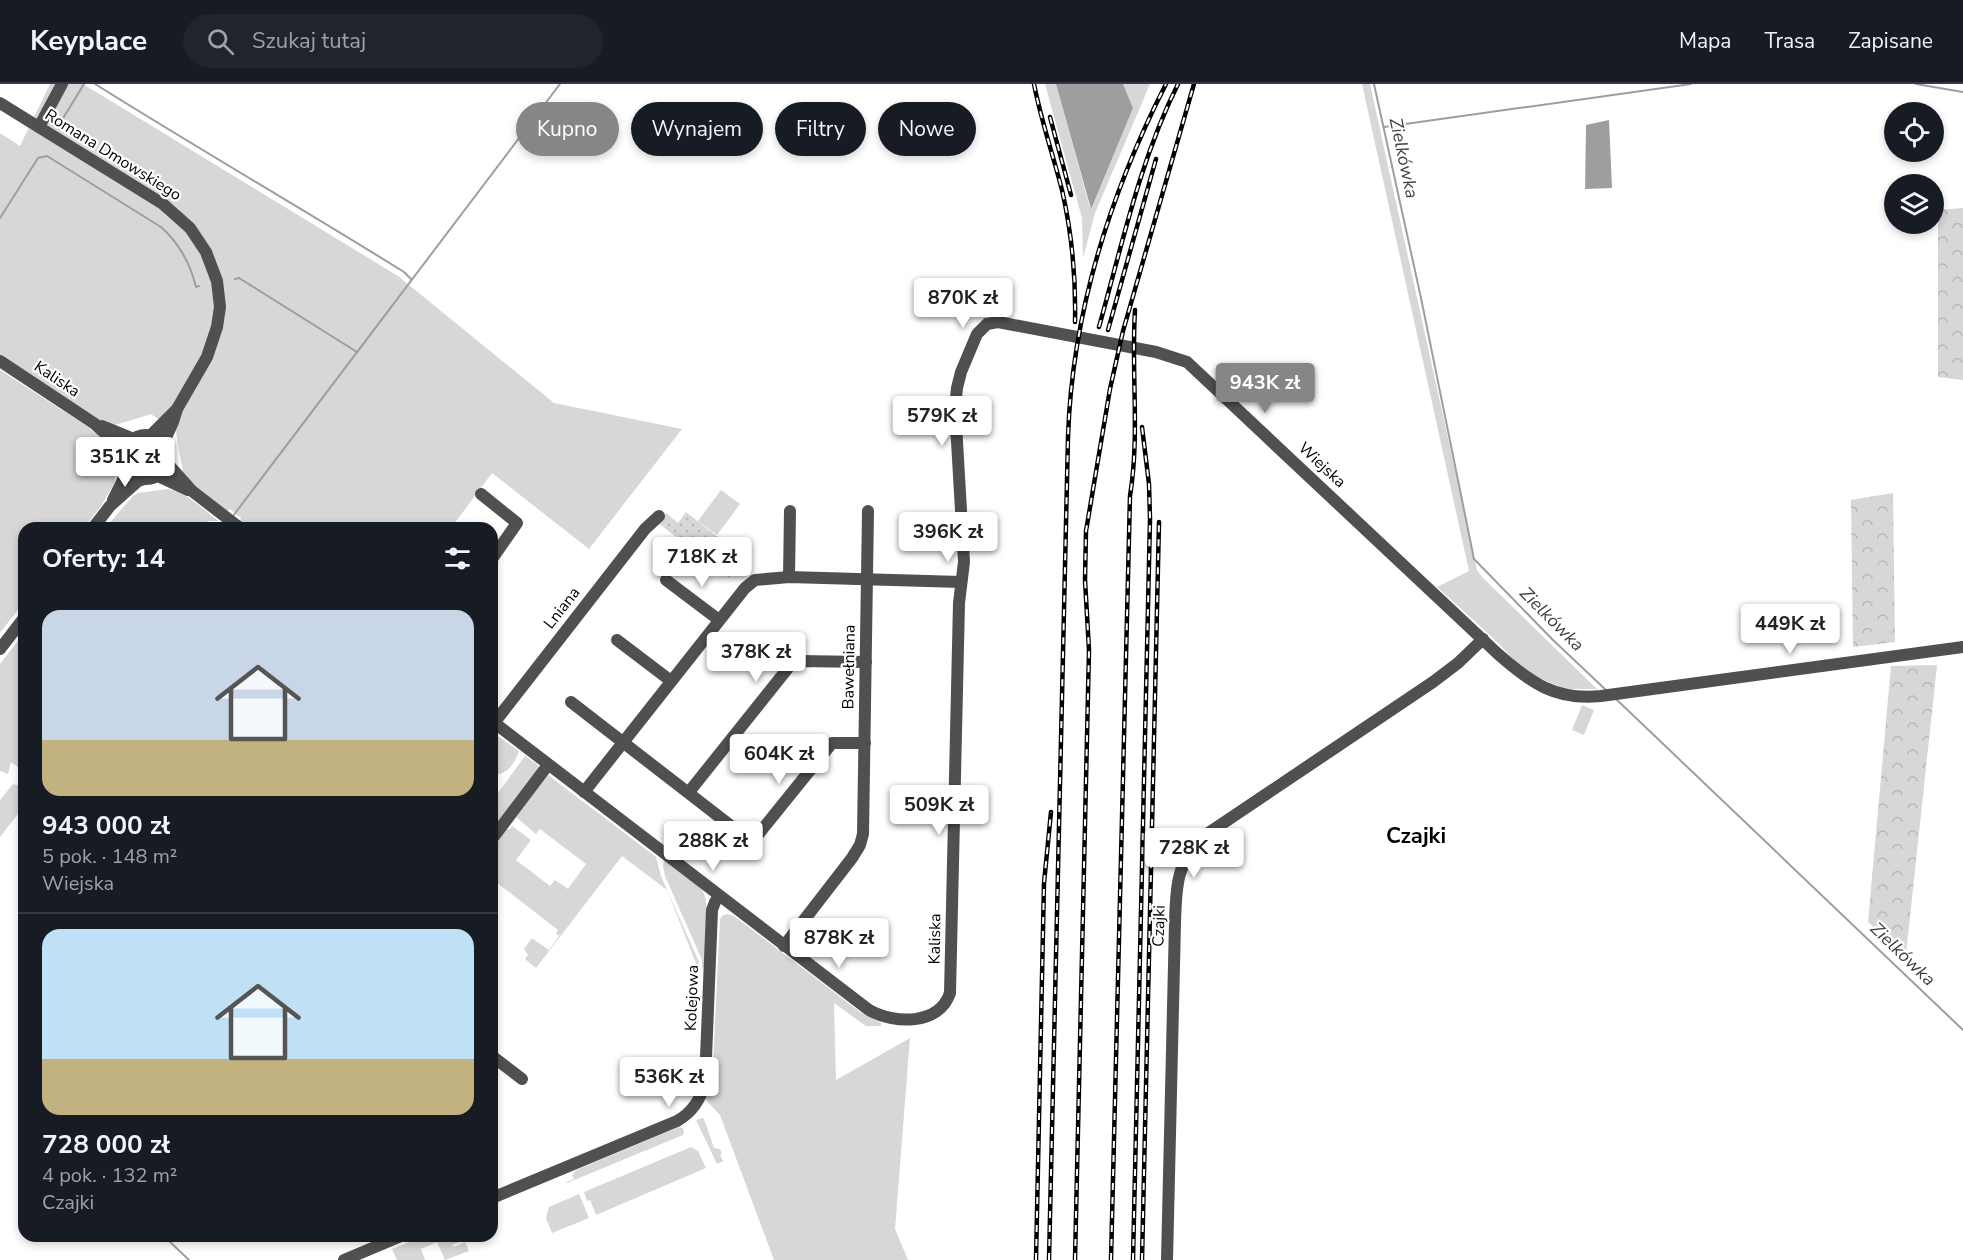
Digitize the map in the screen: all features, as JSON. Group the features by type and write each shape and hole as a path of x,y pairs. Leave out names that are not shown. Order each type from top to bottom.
{"street":[{"path":"39,127 62,84"},
{"name":"Romana Dmowskiego","path":"0,103 163,204 190,228 206,252 217,281 218,327 207,357 177,409 163,444"},
{"name":"Wiejska","path":"987,324 998,322 1074,335 1156,352 1187,362 1483,639 1522,674 1552,692 1569,696 1601,696 1963,647"},
{"name":"Kaliska","path":"498,726 858,1002 880,1015 905,1019 930,1016 942,1008 948,999 951,984 959,603 964,562 955,407 963,366 977,334 987,324"},
{"name":"Kaliska","path":"0,361 95,424 120,446 124,454"},
{"name":"Romana Dmowskiego","path":"150,436 177,409"},
{"name":"Kaliska","path":"95,424 134,439"},
{"path":"98,522 110,506 138,481 158,476 165,469 167,451 163,444 150,436 134,439 129,443 124,454 127,468 135,477 144,479"},
{"path":"167,463 192,491 232,522"},
{"path":"110,506 127,468"},
{"path":"158,476 192,491"},
{"path":"481,494 517,523 498,550"},
{"path":"789,577 790,511"},
{"name":"Bawełniana","path":"784,946 852,858 860,845 863,834 868,511"},
{"name":"Lniana","path":"498,716 645,530 659,516"},
{"path":"584,792 751,582 789,577 961,582"},
{"path":"666,580 719,620"},
{"path":"0,649 18,626"},
{"name":"Czajki","path":"1167,1260 1176,894 1183,862 1204,836 1433,682 1458,663 1483,639"},
{"path":"617,640 671,681"},
{"path":"689,792 792,663 798,661 866,662"},
{"path":"571,702 744,836 752,838 757,836 832,743 865,743"},
{"path":"498,830 548,765"},
{"name":"Kolejowa","path":"498,1196 677,1121 691,1111 697,1103 705,1082 712,910 720,896"},
{"path":"498,1061 522,1079"},
{"path":"344,1260 387,1242"}],"green space":[{"path":"50,84 83,84 398,276 554,403 682,429 589,549 492,473 455,522 241,522 241,518 230,509 227,511 184,478 176,432 151,414 109,427 0,356 0,133 20,146"},
{"path":"1045,84 1056,84 1090,208 1133,108 1123,84 1150,84 1095,213 1083,258 1082,218"},
{"path":"1362,84 1370,84 1477,570 1597,689 1566,689 1539,678 1519,665 1437,587 1469,571"},
{"path":"1963,208 1963,380 1938,377 1938,234 1944,234 1944,210"},
{"path":"0,370 88,427 110,445 115,482 88,522 18,522 18,610 0,633"},
{"path":"143,443 154,445 160,455 157,467 147,472 136,469 131,458 133,449 140,455 142,462 147,464 151,462 153,456 150,452 142,452 135,447"},
{"path":"168,489 175,491 218,521 110,522 138,493"},
{"path":"721,490 740,504 717,535 698,521"},
{"path":"1893,493 1895,642 1853,647 1851,500"},
{"path":"686,512 746,559 729,578 658,523 666,513 678,523"},
{"path":"18,641 18,767 11,762 8,774 0,771 0,664"},
{"path":"1937,665 1906,954 1868,922 1891,666"},
{"path":"1582,705 1594,710 1584,735 1572,730"},
{"path":"498,736 519,751 509,768 498,774"},
{"path":"525,756 538,765 539,768 498,823 498,793"},
{"path":"548,775 656,857 661,876 699,962 698,974 697,966 667,890 622,856 536,968 525,959 528,955 524,949 531,939 549,950 559,936 556,933 558,930 498,884 498,838 512,826 531,840 516,860 550,886 555,880 568,889 586,864 540,829 536,834 516,817"},
{"path":"13,784 18,785 18,814 0,837 0,800"},
{"path":"664,861 694,882 705,897 707,927 704,967 702,968 702,960 665,876"},
{"path":"727,914 734,916 860,1012 881,1023 881,1026 866,1026 834,1003 836,1080 910,1038 895,1229 908,1260 774,1260 720,1115 705,1099 713,1065 720,919"},
{"path":"702,1118 714,1148 720,1149 722,1154 720,1154 723,1161 717,1164 696,1120"},
{"path":"679,1127 683,1128 683,1135 567,1183 566,1182 574,1179 572,1175 576,1170"},
{"path":"691,1147 698,1151 706,1168 596,1215 590,1200 587,1201 584,1192"},
{"path":"579,1194 589,1218 552,1233 546,1218 549,1207"},
{"path":"409,1242 437,1242 421,1249 425,1260 397,1260 392,1249"},
{"path":"437,1242 460,1242 452,1245 454,1247 465,1242 469,1251 445,1260"}],"shaded area":[{"path":"1056,84 1123,84 1133,108 1091,209"},
{"path":"1609,120 1612,188 1585,189 1586,125"}],"waterway":[{"path":"62,120 84,84"},
{"path":"95,84 404,272 411,279"},
{"path":"233,516 560,84"},
{"name":"Zielkówka","path":"1374,84 1421,298 1474,559 1552,639 1607,691"},
{"path":"1384,127 1691,84"},
{"path":"1916,84 1963,92"},
{"path":"0,218 38,158 47,156 161,227 178,247 191,270 196,287 199,286"},
{"path":"235,279 239,278 357,352"},
{"name":"Zielkówka","path":"1616,699 1963,1030"},
{"path":"170,1242 189,1260"}],"railway":[{"path":"1034,84 1062,190 1071,240 1075,322"},
{"path":"1049,1260 1068,437 1071,391 1086,300 1111,211 1166,84"},
{"path":"1099,327 1142,173 1178,84"},
{"path":"1075,1260 1089,650 1085,580 1086,531 1110,389 1123,331 1194,84"},
{"path":"1050,117 1071,195"},
{"path":"1108,330 1156,159"},
{"path":"1111,1260 1130,496 1135,426 1135,310"},
{"path":"1133,1260 1150,519 1149,484 1142,427"},
{"path":"1142,1260 1159,522"},
{"path":"1036,1260 1044,883 1051,812"}],"district":[{"name":"Czajki","path":"1416,836"}]}
